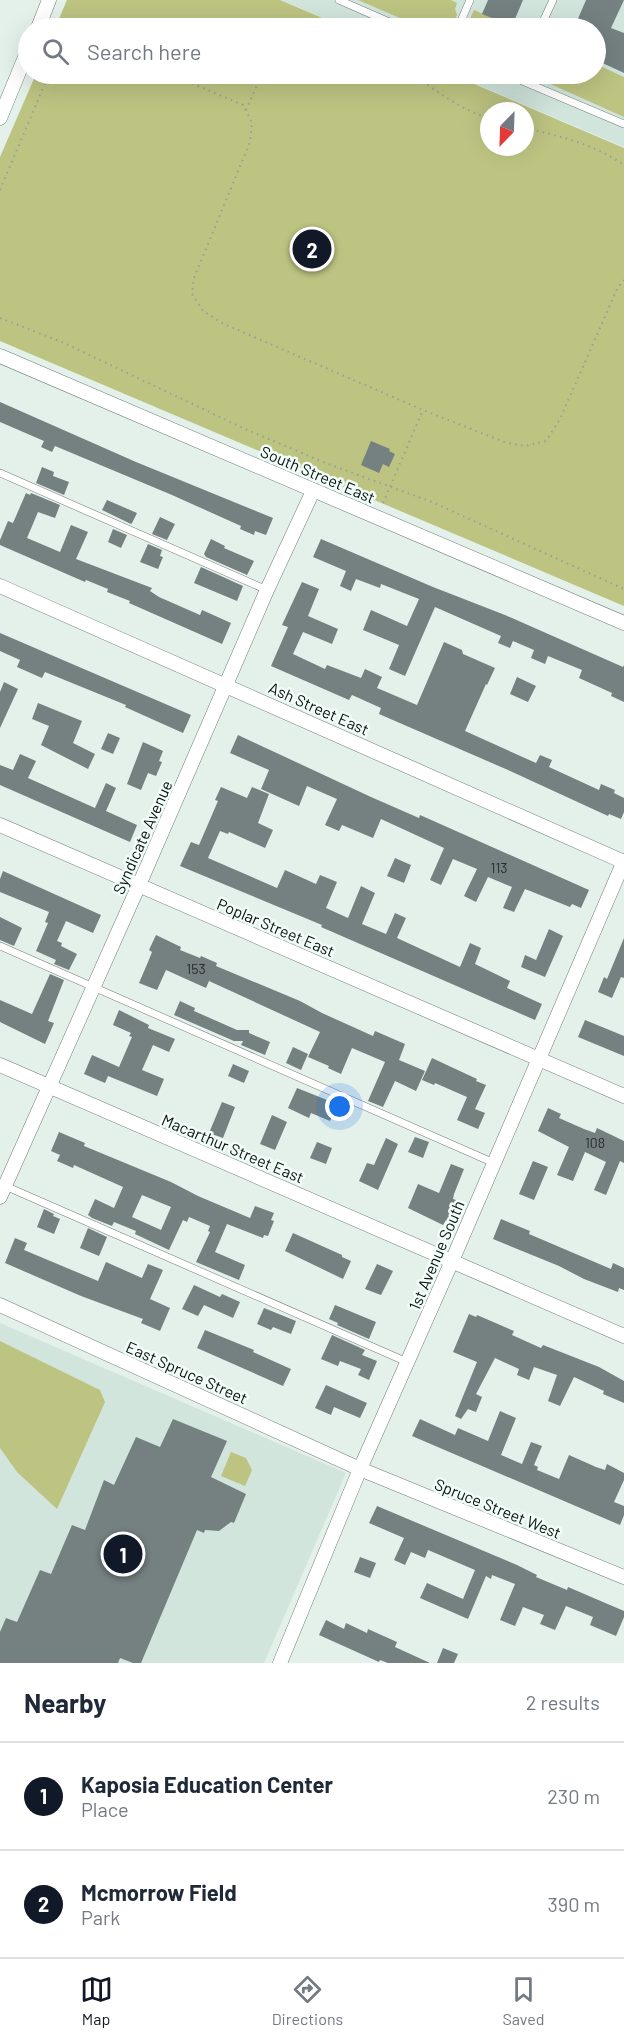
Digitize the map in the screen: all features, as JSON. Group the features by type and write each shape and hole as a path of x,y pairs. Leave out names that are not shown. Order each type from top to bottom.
{"street":[{"path":"42,18 50,0"},
{"path":"0,118 18,74"},
{"name":"South Street East","path":"0,356 624,623"},
{"name":"Syndicate Avenue","path":"2,1189 94,987 267,590 314,491"},
{"name":"Ash Street East","path":"0,586 624,862"},
{"name":"Poplar Street East","path":"0,825 624,1096"},
{"name":"1st Avenue South","path":"280,1663 360,1469 624,862"},
{"name":"Macarthur Street East","path":"0,1065 624,1336"},
{"name":"East Spruce Street","path":"0,1305 360,1469"},
{"name":"Spruce Street West","path":"360,1469 624,1577"}],"lane":[{"path":"339,0 380,18"},
{"path":"462,18 470,0"},
{"path":"545,18 553,0"},
{"path":"537,84 624,124"},
{"path":"0,473 267,590"},
{"path":"0,946 494,1163"},
{"path":"2,1189 407,1362"}],"path":[{"path":"0,190 45,84"},
{"path":"194,84 243,105 252,122 250,142 194,278 192,294 203,311 224,324 423,410 507,443 525,446 546,441 560,419 617,289 624,280"},
{"path":"246,110 258,84"},
{"path":"427,84 480,115"},
{"path":"534,130 565,137 612,156 624,165"},
{"path":"0,318 62,342 323,462 432,501 624,589"},
{"path":"377,517 423,410"}],"shaded area":[{"path":"281,0 624,0 624,147 534,109 534,102 518,102 476,84 606,84 606,18 323,18"},
{"path":"0,1323 346,1473 264,1663 0,1663"}],"green space":[{"path":"67,0 280,0 322,18 59,18"},
{"path":"358,0 451,0 457,3 456,18 400,18"},
{"path":"474,10 493,18 470,18"},
{"path":"606,69 624,77 624,117 550,84 606,84"},
{"path":"32,84 474,84 516,102 480,102 480,156 534,156 534,110 624,148 624,606 0,341 0,157"},
{"path":"0,1341 100,1390 105,1402 57,1509 17,1472 0,1448"},
{"path":"231,1452 246,1458 252,1470 245,1486 221,1476"}],"building":[{"path":"488,0 523,0 515,18 492,18 482,14"},
{"path":"586,0 624,0 611,28 624,33 624,73 606,65 606,18 578,18"},
{"path":"0,402 136,462 273,518 266,535 255,531 254,535 240,529 241,526 172,495 55,446 52,452 41,447 44,441 0,422"},
{"path":"371,441 390,449 389,451 395,454 389,467 383,464 379,473 361,465"},
{"path":"42,467 54,472 53,476 69,482 64,495 36,483"},
{"path":"26,493 60,505 55,518 38,512 27,538 60,552 71,525 88,532 76,559 152,588 150,591 159,597 200,615 202,610 231,623 222,644 129,603 130,601 107,592 108,589 86,580 85,582 0,545 8,521 13,523"},
{"path":"107,500 137,513 132,523 102,510"},
{"path":"160,517 175,524 167,540 152,534"},
{"path":"113,529 127,535 121,548 108,542"},
{"path":"211,539 225,546 224,548 254,561 247,575 206,557 204,554"},
{"path":"321,539 505,615 623,667 624,665 624,702 611,696 612,693 579,678 582,670 548,656 545,664 531,658 534,650 513,641 510,648 498,643 501,636 435,607 405,676 389,669 399,645 363,630 371,610 407,626 419,599 381,584 380,588 356,579 351,591 340,586 346,571 313,557"},
{"path":"148,544 162,550 160,556 163,557 158,569 140,562"},
{"path":"201,567 243,586 237,601 194,583"},
{"path":"302,582 319,589 308,616 338,629 332,644 303,632 293,654 325,669 327,665 361,678 365,669 382,677 377,688 417,705 444,642 462,650 463,654 495,668 465,731 536,763 540,755 552,760 549,767 599,790 601,784 615,790 614,793 624,798 624,812 621,819 609,814 608,816 379,714 381,708 352,695 349,700 271,666 288,627 282,625"},
{"path":"0,633 191,715 183,733 125,707 126,705 45,672 42,678 17,667 20,660 0,651"},
{"path":"517,677 536,686 528,702 510,694"},
{"path":"4,682 18,689 0,728 0,692"},
{"path":"38,703 82,721 73,743 95,754 88,769 41,745 49,726 32,719"},
{"path":"108,733 120,738 113,754 101,749"},
{"path":"238,735 371,797 419,818 420,815 589,890 581,908 572,904 570,907 525,889 514,912 503,908 512,887 488,877 476,902 464,896 477,869 453,859 441,885 430,880 444,848 381,819 373,838 342,825 339,831 325,825 337,799 307,786 299,806 261,789 269,770 230,753"},
{"path":"143,742 163,751 159,761 162,762 156,776 148,773 141,790 127,784"},
{"path":"20,754 36,761 28,778 95,808 106,783 116,788 106,811 137,825 130,842 0,785 0,765 13,770"},
{"path":"221,787 247,798 252,787 269,794 258,823 273,830 265,848 229,832 228,834 220,831 208,858 277,888 285,870 316,884 320,875 337,882 326,908 348,918 361,886 375,893 362,924 386,934 395,913 406,918 397,938 460,967 470,943 481,948 475,964 510,981 507,988 542,1004 535,1020 321,927 322,925 180,866 191,842 199,845 218,801 215,800"},
{"path":"395,858 411,865 404,883 387,876"},
{"path":"3,871 101,915 93,933 66,921 57,941 62,943 61,946 77,954 69,970 54,964 56,960 36,951 48,923 45,922 49,912 0,892 0,879"},
{"path":"0,917 22,928 14,946 0,940"},
{"path":"549,929 563,936 545,977 521,967 525,955 536,960"},
{"path":"156,935 181,947 180,950 217,963 216,966 300,1001 373,1036 375,1031 405,1044 399,1060 425,1071 416,1091 395,1081 383,1107 368,1101 385,1062 352,1048 341,1074 308,1057 320,1032 209,981 206,988 166,970 157,990 139,983 152,952 149,950"},
{"path":"624,938 624,978 621,977 612,998 598,992 604,977 607,979"},
{"path":"50,974 64,980 48,1021 54,1023 45,1044 0,1022 0,1000 32,1014"},
{"path":"180,1001 195,1008 194,1011 237,1030 249,1030 249,1033 270,1042 265,1055 241,1045 243,1041 234,1041 174,1015"},
{"path":"119,1010 149,1025 148,1028 175,1039 169,1052 153,1045 142,1070 164,1079 157,1096 108,1076 105,1083 84,1074 92,1055 119,1067 132,1037 129,1036 131,1033 113,1025"},
{"path":"585,1020 624,1036 624,1056 578,1037"},
{"path":"293,1047 308,1054 301,1070 286,1063"},
{"path":"432,1058 486,1085 475,1109 485,1113 478,1129 457,1120 467,1097 422,1080"},
{"path":"233,1064 249,1071 244,1083 228,1076"},
{"path":"297,1088 337,1104 330,1121 311,1113 309,1118 288,1108"},
{"path":"222,1102 235,1107 223,1138 209,1133"},
{"path":"548,1108 561,1114 559,1118 584,1129 595,1133 597,1128 624,1141 624,1163 620,1161 606,1195 594,1190 606,1162 585,1152 573,1181 557,1175 569,1147 538,1131"},
{"path":"272,1115 287,1122 275,1150 260,1144"},
{"path":"59,1132 85,1143 84,1146 250,1218 255,1206 274,1213 271,1220 274,1221 268,1236 264,1235 263,1238 227,1224 215,1252 245,1265 239,1280 196,1262 210,1232 208,1231 210,1226 189,1217 187,1222 183,1220 169,1250 135,1234 136,1231 114,1222 112,1226 92,1218 88,1215 95,1199 114,1208 123,1187 74,1165 73,1168 57,1161 60,1155 51,1151","holes":["142,1195 171,1207 161,1230 132,1217"]},
{"path":"415,1137 429,1142 423,1158 408,1152"},
{"path":"386,1138 398,1144 378,1190 359,1181 367,1163 374,1165"},
{"path":"317,1142 332,1148 326,1164 310,1158"},
{"path":"533,1161 548,1167 534,1200 519,1194"},
{"path":"451,1164 464,1169 454,1194 453,1199 456,1200 447,1221 443,1225 408,1208 418,1184 439,1193"},
{"path":"44,1209 60,1219 54,1234 37,1227"},
{"path":"501,1219 530,1231 529,1234 611,1269 613,1263 624,1268 624,1290 619,1288 618,1292 584,1279 559,1266 493,1239"},
{"path":"88,1228 107,1237 99,1256 80,1248"},
{"path":"293,1233 351,1261 343,1279 285,1251"},
{"path":"15,1238 27,1243 24,1250 98,1281 106,1262 142,1278 148,1264 163,1270 150,1299 170,1308 160,1331 141,1323 143,1319 81,1296 5,1263"},
{"path":"377,1264 393,1271 381,1295 365,1289"},
{"path":"194,1285 220,1297 222,1294 240,1302 233,1318 204,1305 198,1316 182,1309"},
{"path":"335,1305 376,1322 369,1339 329,1319"},
{"path":"264,1308 296,1321 291,1334 273,1327 271,1330 257,1324"},
{"path":"469,1314 476,1317 477,1315 514,1331 512,1335 541,1348 543,1345 599,1367 624,1381 624,1403 574,1377 560,1406 548,1401 557,1375 534,1367 529,1380 517,1375 519,1369 495,1358 476,1394 482,1397 476,1412 468,1409 461,1419 455,1416 477,1362 453,1352"},
{"path":"205,1330 254,1350 253,1352 291,1369 283,1386 197,1348"},
{"path":"332,1335 365,1350 362,1355 377,1361 369,1380 358,1375 361,1369 340,1361 338,1366 321,1359"},
{"path":"326,1385 367,1403 360,1418 334,1407 331,1415 315,1408"},
{"path":"500,1411 516,1418 501,1455 522,1464 531,1442 542,1446 534,1465 538,1467 537,1470 559,1479 569,1455 605,1470 607,1464 624,1473 624,1480 614,1502 624,1506 624,1515 620,1525 412,1436 420,1419 455,1435 458,1428 488,1441"},
{"path":"173,1419 227,1441 211,1477 246,1494 234,1523 231,1522 219,1531 205,1530 204,1533 197,1530 141,1663 133,1663 120,1658 118,1663 0,1663 0,1632 6,1618 17,1622 40,1570 51,1574 72,1525 85,1530 104,1480 114,1485 136,1437 160,1447"},
{"path":"377,1506 517,1565 537,1575 536,1577 567,1590 568,1587 624,1611 624,1617 616,1636 590,1625 593,1617 566,1606 555,1630 540,1624 544,1615 523,1607 515,1626 500,1620 515,1584 492,1575 491,1579 486,1576 468,1619 420,1598 427,1583 463,1599 475,1570 428,1550 425,1558 411,1552 405,1565 394,1560 404,1538 369,1523"},
{"path":"360,1557 376,1563 370,1578 354,1572"},
{"path":"326,1620 344,1629 346,1623 367,1633 368,1629 397,1642 395,1647 430,1663 388,1663 380,1660 379,1662 319,1635"},
{"path":"443,1648 458,1654 454,1663 437,1663"}],"place":[{"name":"Mcmorrow Field","path":"312,249"},
{"name":"Kaposia Education Center","path":"123,1554"}]}
